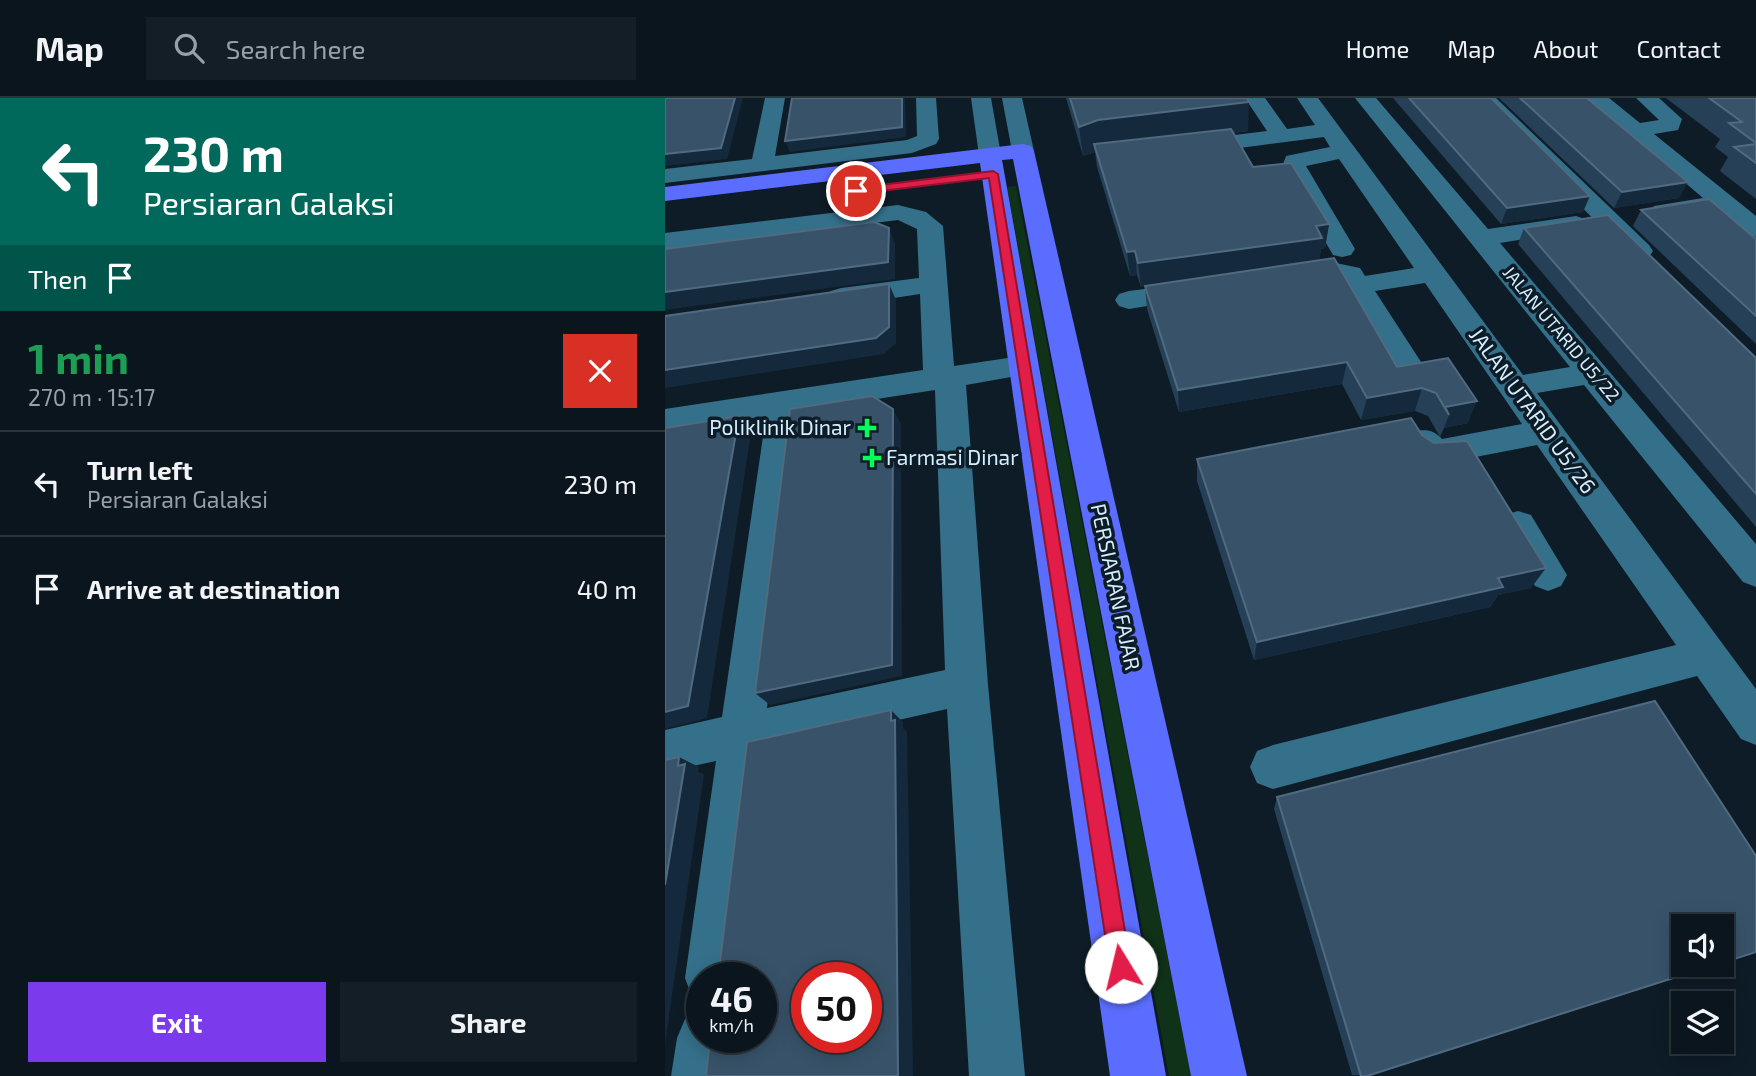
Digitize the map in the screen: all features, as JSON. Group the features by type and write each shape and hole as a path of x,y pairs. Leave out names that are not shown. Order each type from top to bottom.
{"main road":[{"path":"665,194 1008,163"},
{"path":"665,214 1008,163"},
{"name":"PERSIARAN FAJAR","path":"1008,163 1022,366 1138,1076"},
{"name":"PERSIARAN FAJAR","path":"1008,163 1219,1076"}],"street":[{"path":"762,164 775,98"},
{"path":"665,176 912,146 928,139 926,98"},
{"name":"PERSIARAN FAJAR","path":"981,98 1008,163"},
{"name":"PERSIARAN FAJAR","path":"1008,163 1012,98"},
{"path":"1255,98 1280,136"},
{"name":"JALAN UTARID U5/26","path":"1307,98 1756,724"},
{"name":"JALAN UTARID U5/22","path":"1366,98 1756,571"},
{"path":"1484,98 1657,268"},
{"path":"1596,98 1756,229"},
{"path":"1635,130 1670,125 1671,119 1646,98"},
{"path":"1171,150 1280,136 1338,141"},
{"path":"1338,141 1294,161 1294,167 1342,248"},
{"path":"1481,238 1723,202"},
{"path":"665,241 898,212 918,217 930,226 933,284 945,377 997,1076"},
{"path":"1263,280 1331,271 1350,274 1408,365"},
{"path":"1358,286 1433,273"},
{"path":"812,301 933,284"},
{"path":"1129,300 1223,286"},
{"path":"665,420 1022,366"},
{"path":"1514,387 1593,373"},
{"path":"713,962 784,401"},
{"path":"1397,427 1414,425 1431,453 1546,431"},
{"path":"1469,446 1548,575"},
{"path":"1273,767 1707,655"},
{"path":"665,751 967,685"},
{"path":"699,1076 702,1053"}],"green space":[{"path":"1016,186 1191,1076 1169,1076 1007,187"}],"building":[{"path":"665,98 735,98 721,148 665,154"},
{"path":"792,98 902,98 902,127 785,141"},
{"path":"1070,98 1247,98 1249,102 1098,120 1079,127"},
{"path":"1409,98 1491,98 1590,196 1507,208"},
{"path":"1520,98 1587,98 1688,182 1622,192"},
{"path":"1709,98 1756,98 1756,143 1729,123 1742,122"},
{"path":"1231,129 1253,167 1291,163 1329,224 1316,226 1322,238 1138,263 1135,251 1127,252 1094,144"},
{"path":"1756,144 1756,163 1734,147"},
{"path":"1709,199 1756,239 1756,316 1641,210"},
{"path":"1608,215 1756,358 1756,494 1524,228"},
{"path":"874,222 889,228 888,262 665,292 665,249"},
{"path":"1334,258 1397,367 1448,358 1477,401 1445,407 1449,415 1436,393 1422,388 1367,398 1347,362 1178,390 1145,286"},
{"path":"889,284 889,327 876,338 665,370 665,316"},
{"path":"872,396 893,409 892,665 755,693 790,409"},
{"path":"739,416 688,706 665,712 665,428"},
{"path":"1411,418 1422,435 1434,443 1467,441 1546,568 1498,578 1503,587 1257,642 1197,459"},
{"path":"1655,701 1756,856 1756,952 1734,959 1734,914 1671,914 1671,977 1676,977 1361,1076 1277,797"},
{"path":"891,710 891,721 895,720 898,1076 706,1076 708,1053 777,1053 777,962 720,962 747,742"},
{"path":"679,757 678,766 685,764 665,885 665,760"}],"place":[{"name":"Poliklinik Dinar","path":"867,428"},
{"name":"Farmasi Dinar","path":"872,458"}],"route":[{"path":"856,191 993,174 1121,967"}]}
